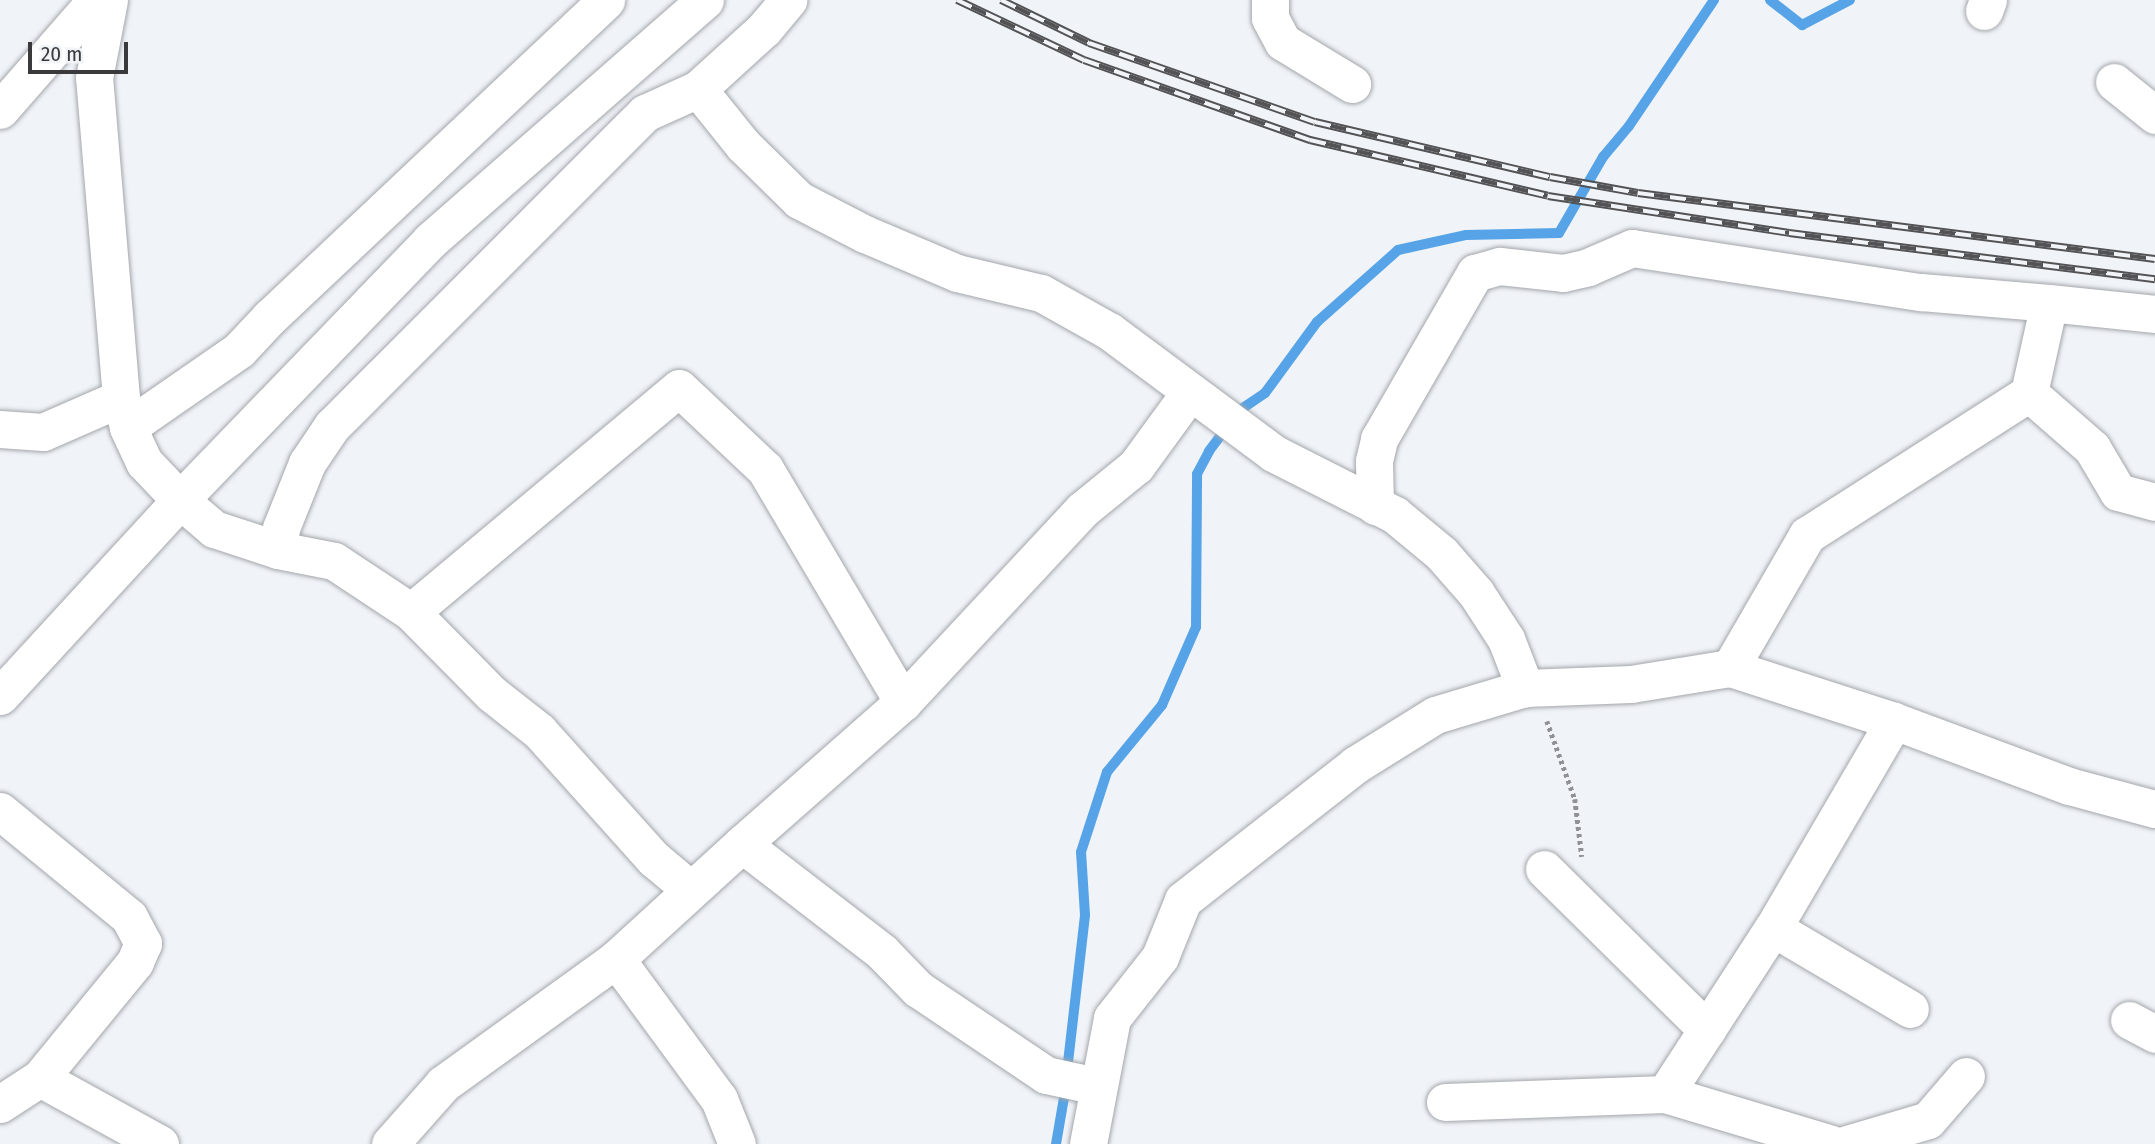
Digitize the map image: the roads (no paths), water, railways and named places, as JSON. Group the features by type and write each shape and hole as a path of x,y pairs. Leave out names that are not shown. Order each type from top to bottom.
{"street":[{"path":"0,110 96,0"},
{"path":"108,0 94,78 125,412 144,462 180,500 214,530 278,550 334,561 411,612 492,694 539,731 653,859 691,890"},
{"path":"0,429 43,432 125,412 239,349 606,0"},
{"path":"0,695 180,500 430,241 705,0"},
{"path":"278,550 281,528 307,463 332,426 645,113 698,89 764,29 788,0"},
{"path":"1269,0 1270,18 1283,42 1352,84"},
{"path":"2114,82 2155,115"},
{"path":"698,89 743,145 799,200 865,234 957,273 1041,293 1109,331 1273,453 1395,515 1441,552 1476,593 1506,639 1530,687"},
{"path":"1375,506 1374,461 1380,439 1475,273 1500,266 1563,273 1588,267 1632,248 1922,292 2155,314"},
{"path":"1730,668 1807,535 2029,393 2049,303"},
{"path":"411,612 678,388 765,469 903,702"},
{"path":"390,1144 443,1084 616,959 741,844 903,702 1082,510 1136,466 1190,392"},
{"path":"2029,393 2092,448 2118,492 2155,502"},
{"path":"1088,1144 1111,1018 1160,957 1183,900 1355,765 1435,715 1530,687 1631,684 1730,668 1894,721 2069,786 2155,809"},
{"path":"1665,1094 1773,928 1894,721"},
{"path":"0,811 129,917 143,943 135,962 40,1078 0,1104"},
{"path":"741,844 882,952 918,989 1046,1075 1097,1086"},
{"path":"1544,869 1707,1030"},
{"path":"1773,928 1910,1009"},
{"path":"616,959 719,1099 737,1144"},
{"path":"1847,1144 1927,1120 1966,1076"},
{"path":"40,1078 160,1144"},
{"path":"1445,1102 1665,1094 1832,1144"}],"waterway":[{"path":"1067,1071 1085,915 1081,852 1107,772 1162,705 1196,627 1197,474 1209,451 1240,410 1265,393 1317,322 1398,250 1466,235 1559,233 1603,157 1629,126 1714,0"},
{"path":"1770,0 1802,25 1850,0"},
{"path":"1056,1144 1066,1086"}],"railway":[{"path":"957,0 1084,60 1310,140 1548,196 1789,233 2155,279"},
{"path":"1001,0 1089,43 1315,122 1550,177 1638,193 2155,259"}]}
